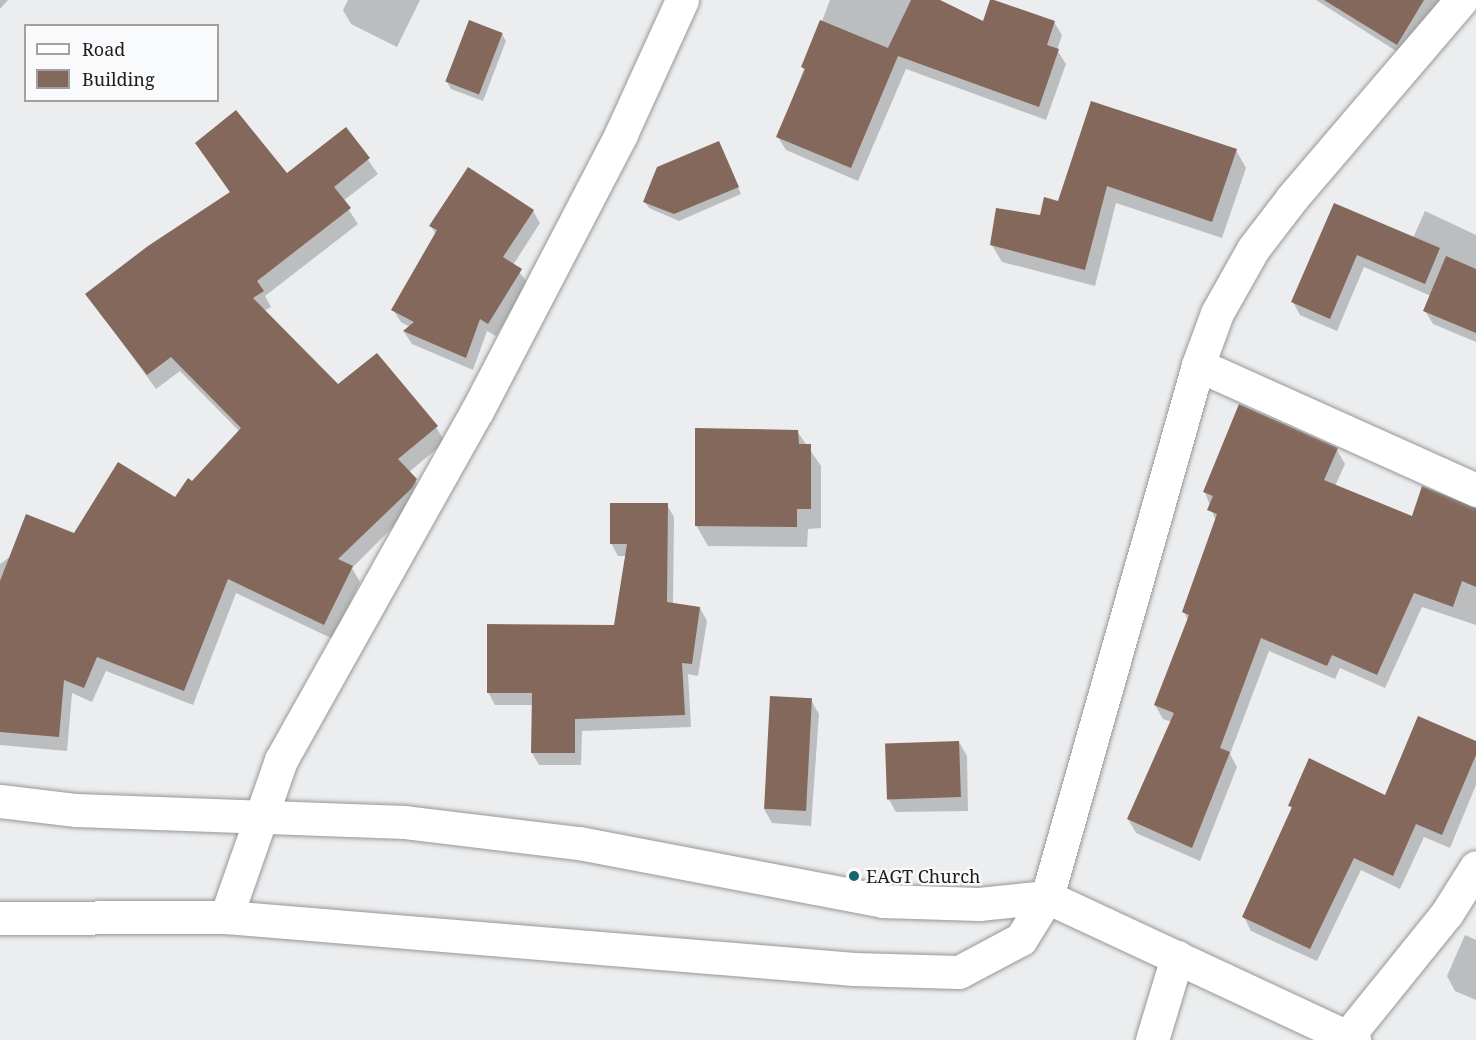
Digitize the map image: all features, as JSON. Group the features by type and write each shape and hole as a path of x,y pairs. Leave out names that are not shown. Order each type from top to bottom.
{"street":[{"path":"226,916 281,760 477,411 621,134 682,0"},
{"path":"0,918 226,916 854,969 959,972 1021,939 1047,897 1198,365 1217,313 1253,249 1292,198 1461,0"},
{"path":"1198,365 1476,490"},
{"path":"0,801 76,810 405,822 579,843 882,901 979,904 1047,897 1350,1038 1447,913 1476,867"},
{"path":"1152,1040 1177,957"}],"building":[{"path":"911,0 940,0 983,21 990,0 994,0 1055,21 1047,45 1059,49 1039,107 898,56 851,168 776,137 805,69 801,67 820,20 888,48"},
{"path":"1324,0 1424,0 1397,45"},
{"path":"469,20 503,33 479,95 445,82"},
{"path":"1091,101 1237,149 1212,222 1107,186 1085,270 990,245 996,208 1040,215 1044,197 1058,201"},
{"path":"236,110 287,173 346,127 370,158 334,187 351,208 257,281 264,291 253,298 338,384 377,353 438,426 398,459 417,479 412,488 338,559 353,566 324,625 228,579 184,691 97,657 84,688 64,680 59,737 0,732 0,581 26,514 74,533 118,462 175,497 188,478 192,481 241,428 171,357 147,375 85,294 148,246 230,192 195,143"},
{"path":"719,141 739,187 674,214 643,202 657,167"},
{"path":"468,167 534,210 503,257 522,269 488,324 480,319 466,358 403,331 414,322 391,310 437,230 429,226"},
{"path":"1334,203 1440,248 1425,284 1357,255 1330,319 1291,302"},
{"path":"1446,256 1476,269 1476,333 1423,311"},
{"path":"1239,404 1338,448 1324,480 1412,516 1422,486 1476,508 1476,587 1462,581 1453,607 1414,593 1377,675 1332,655 1327,666 1261,638 1220,748 1230,752 1192,848 1127,819 1174,713 1154,705 1189,615 1182,612 1217,514 1207,510 1213,496 1203,492"},
{"path":"695,428 798,430 799,444 811,444 811,509 797,509 797,527 695,526"},
{"path":"610,503 668,503 667,602 700,607 692,664 682,663 685,715 575,719 575,753 531,753 532,693 487,693 487,624 614,625 627,544 610,544"},
{"path":"770,696 812,698 806,811 764,809"},
{"path":"1418,716 1476,741 1476,755 1442,835 1416,824 1393,876 1354,858 1310,949 1242,917 1292,807 1288,806 1309,758 1385,795"},
{"path":"959,741 961,797 887,800 885,744"}],"place":[{"name":"EAGT Church","path":"854,876"}]}
